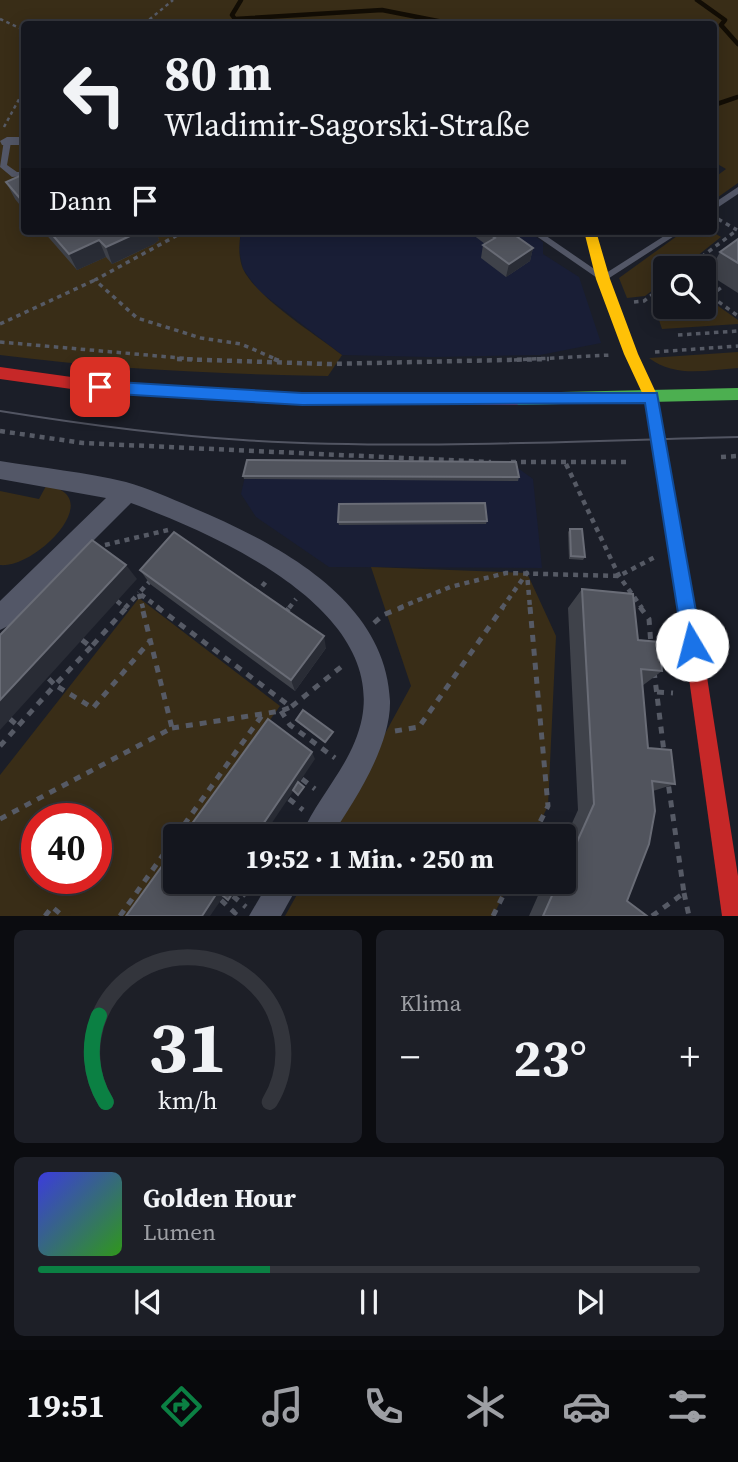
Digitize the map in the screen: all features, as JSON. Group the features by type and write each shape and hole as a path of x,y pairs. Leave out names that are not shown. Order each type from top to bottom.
{"main road":[{"path":"591,235 603,278 631,354 651,397 678,546 733,916"},
{"path":"0,373 100,387 239,397 478,399 738,394"}],"street":[{"path":"0,470 127,492 170,507 257,549 334,605 363,641 375,672 377,702 370,734 355,772 322,824"},
{"path":"0,618 127,492"},
{"path":"256,905 270,894"}],"lane":[{"path":"4,138 4,166 15,175 21,174"},
{"path":"717,205 738,190"},
{"path":"539,235 603,278 672,235"}],"path":[{"path":"148,21 173,0"},
{"path":"0,19 21,29"},
{"path":"4,138 21,97"},
{"path":"703,256 737,230 717,218"},
{"path":"0,324 95,281 178,235"},
{"path":"95,281 137,318 201,338 241,344 286,364"},
{"path":"716,292 722,287"},
{"path":"613,303 645,301 653,295"},
{"path":"716,300 738,316"},
{"path":"678,335 738,331"},
{"path":"0,342 107,353 286,364 516,361 738,346"},
{"path":"516,361 516,368"},
{"path":"455,362 455,370"},
{"path":"0,431 83,443 430,461 566,464 628,462"},
{"path":"721,457 738,456"},
{"path":"566,464 619,576 649,619 665,764"},
{"path":"102,546 203,522"},
{"path":"0,819 172,728 281,711 291,707 363,641 383,615 450,587 506,573 619,576 678,546"},
{"path":"0,746 157,573"},
{"path":"370,734 419,727 527,573"},
{"path":"527,573 548,806 539,824"},
{"path":"255,595 264,584"},
{"path":"139,593 291,707"},
{"path":"139,593 172,728"},
{"path":"117,601 125,608"},
{"path":"284,615 292,604"},
{"path":"82,640 91,647"},
{"path":"48,678 93,708 150,640"},
{"path":"641,670 654,672"},
{"path":"657,692 668,693"},
{"path":"281,711 290,725 355,772"},
{"path":"185,824 263,714"},
{"path":"10,719 18,726"},
{"path":"667,776 688,916"},
{"path":"302,779 318,790"},
{"path":"289,799 305,811"},
{"path":"120,916 163,855"},
{"path":"493,916 504,894"},
{"path":"652,916 684,894"},
{"path":"221,900 235,913"},
{"path":"45,916 52,906 63,916"}],"shaded area":[{"path":"0,0 738,0 738,183 717,198 717,176 726,169 717,164 717,21 21,21 21,235 240,235 240,260 250,280 273,303 342,355 328,376 164,370 0,355"},
{"path":"241,235 533,235 543,242 543,254 579,277 601,343 540,355 342,355 259,291 243,269 239,249"},
{"path":"678,235 717,235 721,237 697,256 653,256 653,290 645,296 627,298 619,278"},
{"path":"716,304 738,320 738,324 662,329 659,319 716,319"},
{"path":"738,352 738,368 703,371 670,368 649,358"},
{"path":"248,463 515,466 533,479 542,568 329,567 256,517 241,494"},
{"path":"46,486 64,492 70,502 69,516 47,544 15,563 0,565 0,491 39,499"},
{"path":"371,567 527,573 556,636 548,806 539,824 336,824 411,686"},
{"path":"139,598 280,706 195,824 163,824 163,869 129,916 0,916 0,775"},
{"path":"297,894 504,894 493,916 285,916"}],"building":[{"path":"21,175 21,200 6,182"},
{"path":"52,235 132,235 106,247 99,240 69,254"},
{"path":"491,235 515,235 533,248 509,264 483,245 495,238"},
{"path":"738,239 738,263 720,252"},
{"path":"247,460 516,462 519,477 243,476"},
{"path":"485,503 487,521 338,522 339,504"},
{"path":"570,529 582,529 585,557 571,556"},
{"path":"174,532 324,636 291,680 140,570"},
{"path":"92,540 126,565 0,700 0,635"},
{"path":"582,589 633,594 638,640 659,642 662,671 641,669 648,748 671,750 675,784 652,781 655,811 649,844 627,901 647,916 543,916 553,894 576,894 576,844 594,804"},
{"path":"303,710 333,732 325,742 296,720"},
{"path":"268,719 312,752 263,824 192,824"},
{"path":"298,782 304,787 298,795 293,790"},
{"path":"163,865 163,894 216,894 202,916 126,916"},
{"path":"223,894 232,894 228,900"}],"waterway":[{"path":"241,0 232,15 235,19 382,10 438,21"},
{"path":"697,0 725,20 721,25 738,44"},
{"path":"717,104 738,97"}],"tram line":[{"path":"0,411 151,432 305,443 490,444 738,437"}],"traffic: fast":[{"path":"517,399 738,394"}],"traffic: slow":[{"path":"591,235 603,279 631,354 651,397 696,664"}],"traffic: jam":[{"path":"0,373 100,387 302,399 517,399"},
{"path":"696,664 733,916"}],"route":[{"path":"100,387 302,399 651,397 678,546 692,645"}]}
